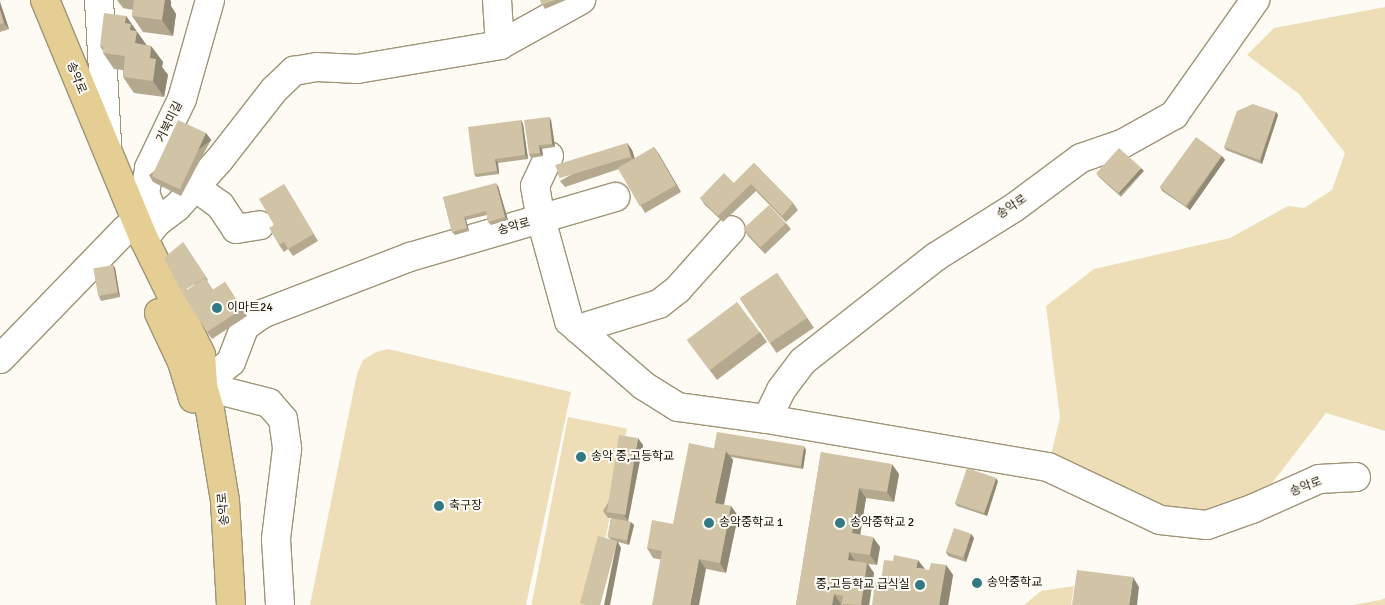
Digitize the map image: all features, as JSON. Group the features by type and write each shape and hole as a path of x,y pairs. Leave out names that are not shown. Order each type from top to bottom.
{"main road":[{"path":"35,0 142,230 144,278 182,362 192,396 214,536 219,605"},
{"name":"송악로","path":"44,0 107,156 201,355 203,386 210,410 224,501 231,605"}],"street":[{"name":"송악로","path":"99,0 107,156"},
{"name":"거북미길","path":"142,230 149,168 182,99 210,0"},
{"path":"497,0 500,45"},
{"path":"0,359 142,230 195,187 274,90 294,71 316,67 357,69 500,45 581,0"},
{"name":"송악로","path":"767,419 781,390 803,361 937,256 1015,207 1081,158 1122,144 1174,115 1255,0"},
{"path":"549,156 535,186 541,219 615,197"},
{"path":"195,187 220,204 236,229 260,225"},
{"name":"송악로","path":"203,386 231,362 246,326 262,314 410,257 541,219 569,321 644,386 678,407 767,419 1048,467 1160,520 1207,525 1252,510 1319,479 1356,477"},
{"path":"578,329 659,304 678,289 731,230"},
{"path":"203,386 269,402 283,419 287,449 276,540 280,605"}],"shaded area":[{"path":"1385,7 1385,431 1326,413 1252,509 1207,525 1048,467 1060,418 1046,306 1094,269 1230,238 1288,206 1304,208 1332,190 1345,153 1299,94 1247,55 1274,28"},
{"name":"축구장","path":"388,349 571,392 526,605 310,605 357,374 363,360 376,352"},
{"path":"568,417 627,428 593,605 531,605"},
{"path":"1074,586 1071,605 1024,605 1041,591"},
{"path":"1385,598 1385,605 1352,605 1380,600"}],"building":[{"path":"134,0 165,0 162,20 132,16"},
{"path":"540,0 555,0 542,5"},
{"path":"0,10 4,23 0,24"},
{"path":"104,13 126,16 125,23 131,24 130,30 137,31 135,43 151,46 150,58 156,59 153,81 123,77 125,56 103,53 103,47 100,46"},
{"path":"1253,104 1276,112 1260,160 1224,147 1237,111"},
{"path":"549,117 552,144 539,145 540,153 529,154 524,120"},
{"path":"178,120 206,133 180,189 152,176"},
{"path":"521,120 525,155 495,159 497,171 474,174 468,127"},
{"path":"1196,137 1222,156 1185,206 1160,187"},
{"path":"627,143 631,156 559,178 555,165"},
{"path":"654,147 676,185 640,206 618,168"},
{"path":"1119,148 1141,168 1119,193 1096,173"},
{"path":"754,163 793,203 782,216 751,184 718,216 700,198 724,173 734,183"},
{"path":"496,183 505,217 488,222 486,211 464,217 467,228 452,232 443,197"},
{"path":"284,184 314,234 288,249 284,242 279,245 269,228 274,225 259,199"},
{"path":"769,205 786,223 760,247 743,229"},
{"path":"183,242 206,277 182,292 164,258"},
{"path":"113,265 118,293 98,296 93,268"},
{"path":"777,273 807,318 770,343 740,298"},
{"name":"이마트24","path":"205,278 212,290 225,282 242,309 207,332 182,293"},
{"path":"737,302 760,332 710,370 687,340"},
{"path":"717,432 804,446 801,466 728,454 726,451 714,448"},
{"path":"619,435 638,438 626,515 607,512"},
{"name":"송악중학교 1","path":"689,443 726,451 715,503 731,506 720,563 699,559 690,605 652,605 662,551 647,548 652,520 673,524"},
{"name":"송악중학교 2","path":"821,452 892,464 887,492 859,488 852,533 873,537 870,555 849,552 848,560 867,563 861,605 842,604 843,596 834,594 832,605 796,605"},
{"path":"967,468 996,478 984,513 955,503"},
{"path":"611,518 631,522 627,540 607,537"},
{"path":"954,528 971,534 963,557 946,552"},
{"path":"598,536 617,541 600,605 580,604"},
{"name":"중,고등학교 급식실","path":"894,555 918,560 916,568 929,570 931,563 946,565 939,605 872,605 875,583 887,585 887,582 881,581 884,560 893,561"},
{"path":"1077,570 1133,577 1129,605 1072,605"}],"place":[{"name":"이마트24","path":"217,308"},
{"name":"송악 중,고등학교","path":"581,457"},
{"name":"축구장","path":"439,506"},
{"name":"송악중학교 1","path":"709,523"},
{"name":"송악중학교 2","path":"840,523"},
{"name":"송악중학교","path":"977,583"},
{"name":"중,고등학교 급식실","path":"920,585"}]}
